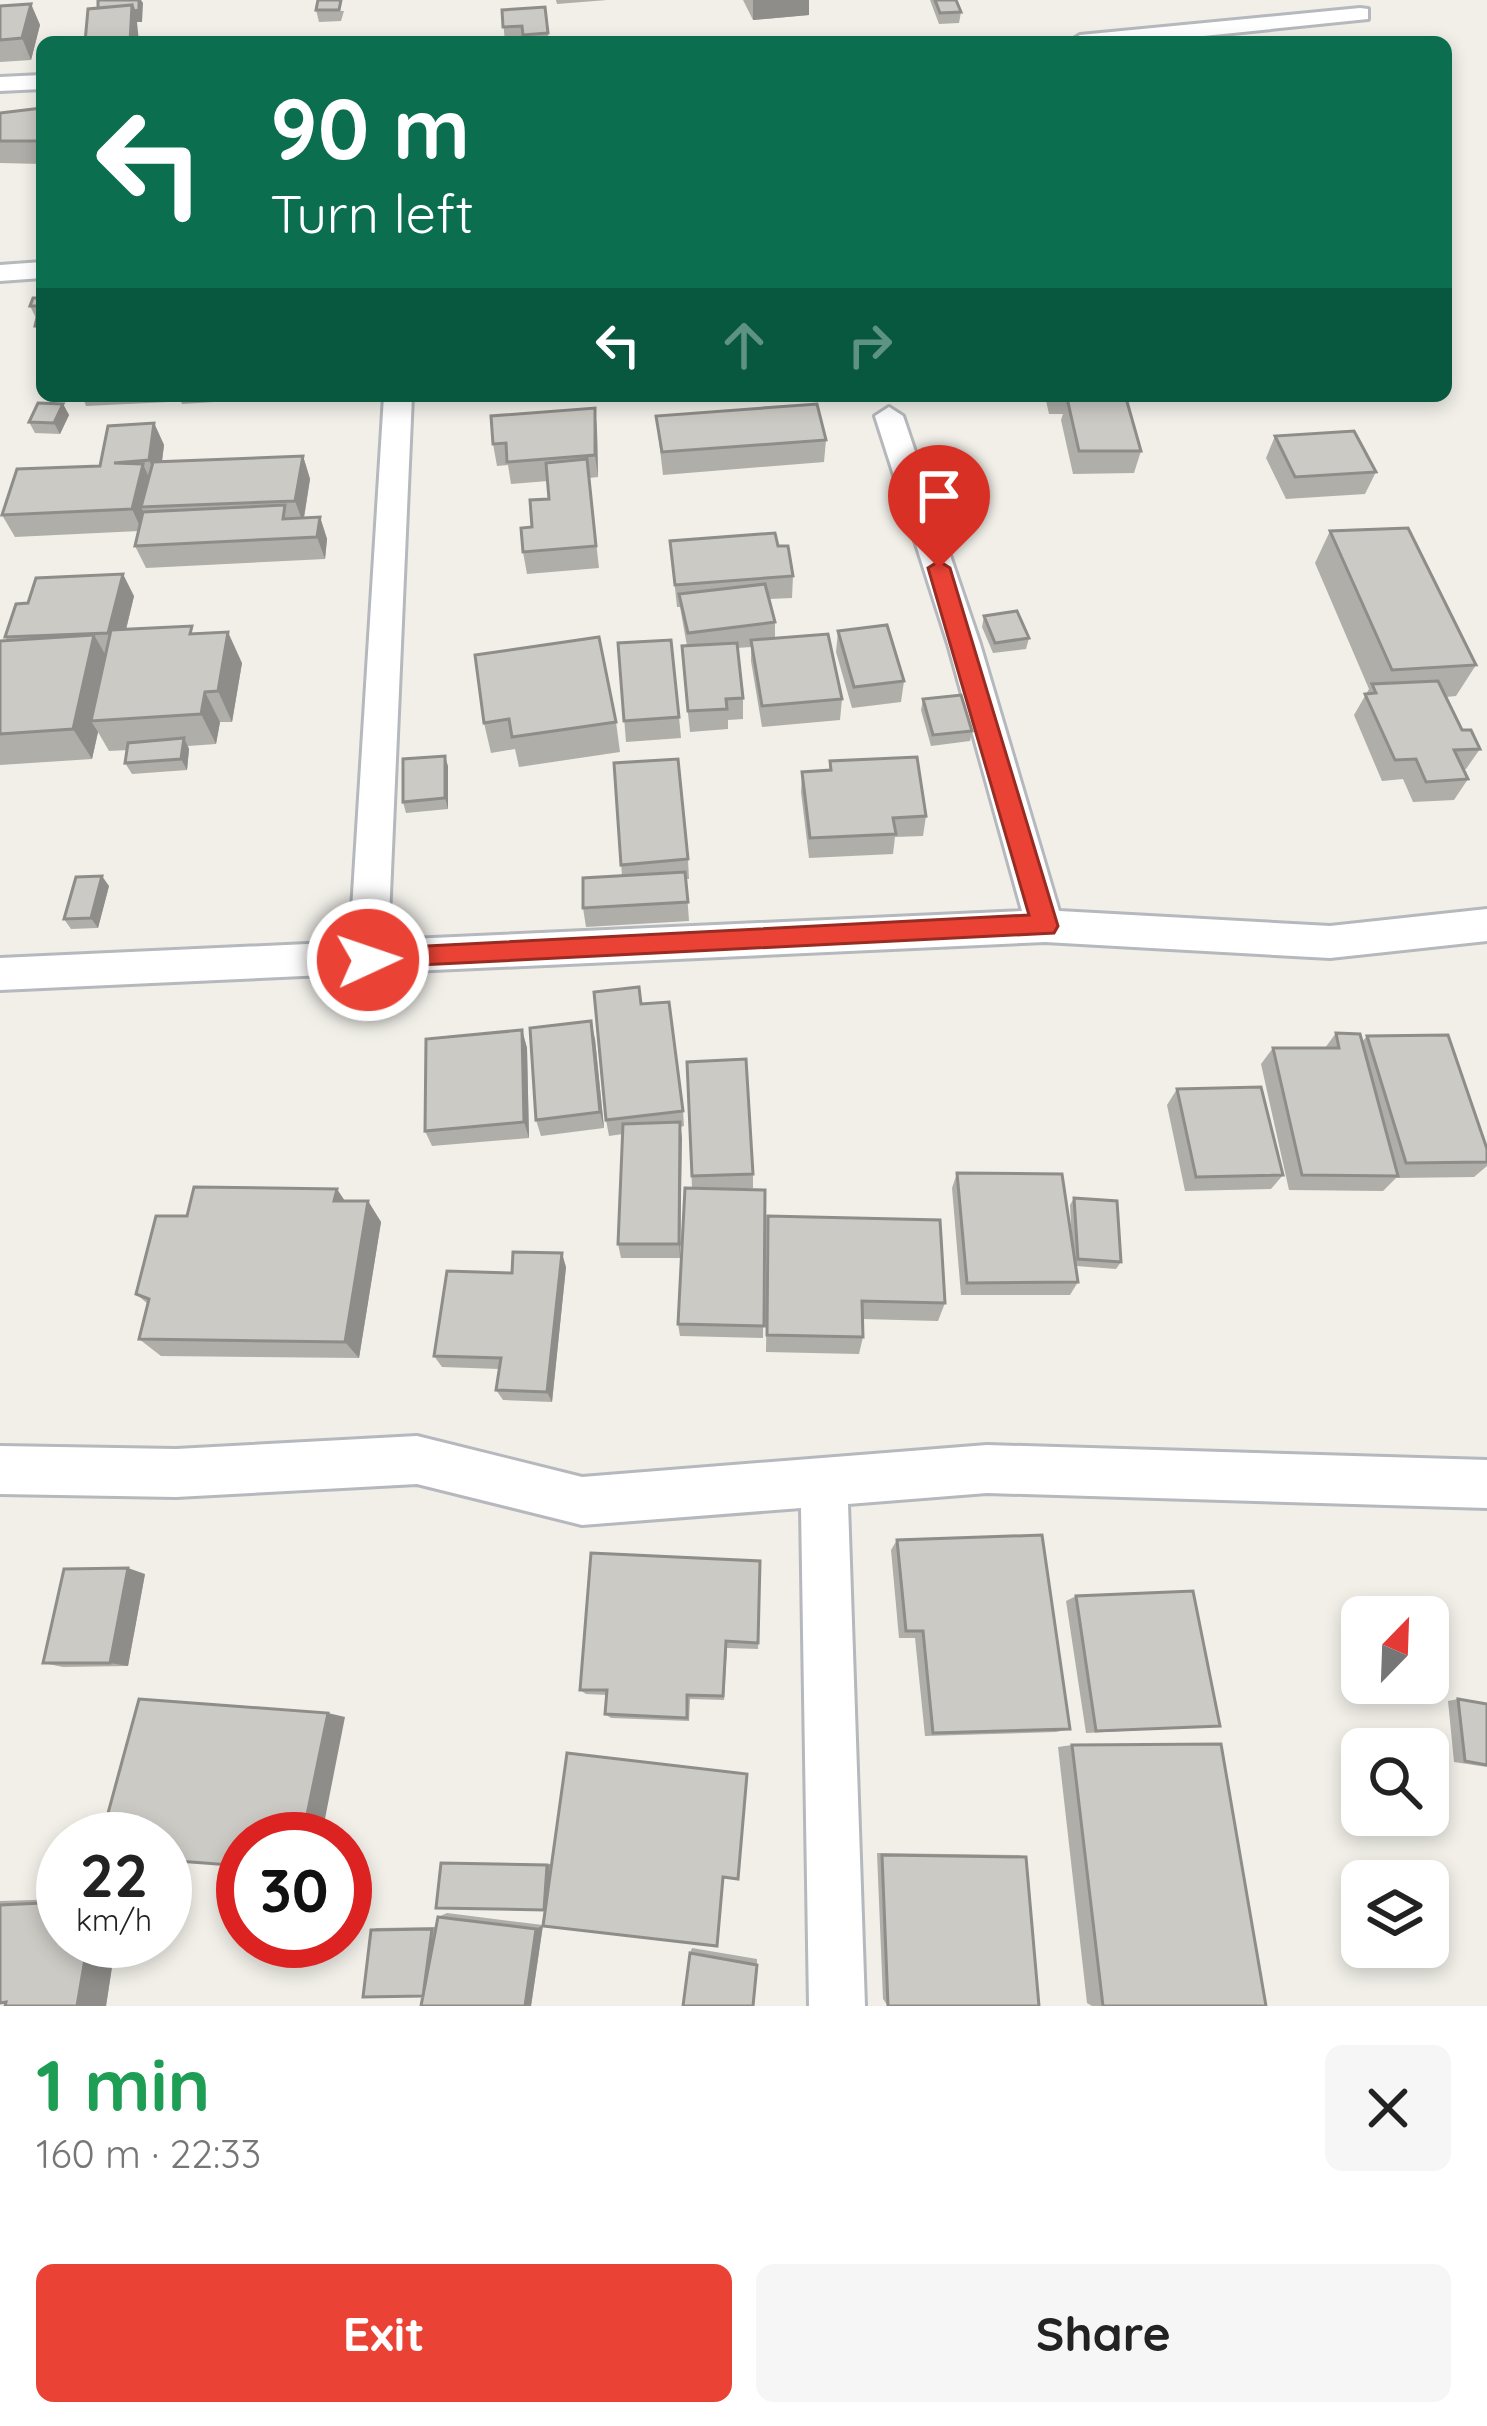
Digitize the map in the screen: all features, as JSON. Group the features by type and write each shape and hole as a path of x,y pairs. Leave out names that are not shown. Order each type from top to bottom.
{"street":[{"path":"1140,36 1360,14"},
{"path":"0,84 36,82"},
{"path":"0,273 36,270"},
{"path":"368,960 398,402"},
{"path":"889,416 964,644 1045,926"},
{"path":"0,974 1045,926 1330,942 1487,925"},
{"path":"0,1470 176,1473 417,1460 581,1501 986,1469 1487,1484"},
{"path":"824,1485 837,2006"}],"building":[{"path":"98,0 139,0 139,10 134,11 132,5 98,8"},
{"path":"318,0 341,0 339,10 316,10"},
{"path":"935,0 956,0 961,12 940,13"},
{"path":"31,4 22,38 0,40 0,6"},
{"path":"132,5 130,36 86,36 88,9"},
{"path":"545,7 548,33 523,35 522,26 503,27 502,10"},
{"path":"36,109 36,141 0,141 0,113"},
{"path":"1068,402 1127,402 1141,451 1079,451"},
{"path":"38,403 63,404 54,423 29,422"},
{"path":"817,404 826,440 662,452 656,416"},
{"path":"595,408 595,455 507,462 506,443 493,444 491,416"},
{"path":"154,423 149,460 114,463 143,464 132,509 2,515 17,469 100,466 108,426"},
{"path":"1354,431 1376,472 1295,477 1275,436"},
{"path":"303,456 295,501 141,507 153,462"},
{"path":"587,459 596,546 523,552 521,528 532,527 530,500 549,499 546,463"},
{"path":"285,505 283,519 320,517 317,537 135,546 143,512"},
{"path":"1408,528 1476,665 1392,670 1330,531"},
{"path":"775,533 778,546 788,546 793,576 675,585 670,541"},
{"path":"123,574 108,633 5,637 16,604 28,603 36,578"},
{"path":"765,584 775,622 688,633 679,594"},
{"path":"1017,611 1029,638 995,643 984,616"},
{"path":"887,625 904,681 854,687 838,631"},
{"path":"192,626 190,634 228,632 218,691 205,692 201,714 91,721 111,630"},
{"path":"828,634 842,699 762,706 751,640"},
{"path":"94,635 73,729 0,734 0,641"},
{"path":"599,637 616,722 512,737 509,719 484,723 475,655"},
{"path":"671,640 679,717 624,721 618,643"},
{"path":"737,643 743,698 726,699 727,709 688,711 682,646"},
{"path":"1438,681 1462,730 1471,730 1480,749 1454,750 1468,779 1426,782 1416,759 1395,760 1365,694 1376,693 1372,684"},
{"path":"961,695 972,731 933,735 923,699"},
{"path":"184,738 181,759 125,763 128,743"},
{"path":"445,756 445,798 403,802 403,759"},
{"path":"917,757 926,816 893,818 896,834 810,838 802,772 831,770 830,761"},
{"path":"678,759 688,859 621,865 614,763"},
{"path":"685,872 688,902 583,908 583,878"},
{"path":"102,876 91,918 64,919 76,877"},
{"path":"639,987 641,1004 669,1002 683,1111 606,1120 594,992"},
{"path":"591,1021 600,1112 536,1120 530,1028"},
{"path":"522,1030 524,1122 425,1131 426,1039"},
{"path":"1336,1033 1360,1034 1398,1176 1302,1175 1273,1048 1339,1048"},
{"path":"1448,1035 1487,1149 1487,1162 1406,1163 1367,1036"},
{"path":"746,1059 753,1174 692,1176 687,1062"},
{"path":"1261,1087 1283,1175 1196,1177 1177,1089"},
{"path":"680,1122 679,1244 618,1244 623,1124"},
{"path":"957,1173 1062,1174 1078,1282 967,1283"},
{"path":"194,1187 337,1189 334,1201 368,1201 345,1342 139,1339 149,1299 136,1294 156,1216 187,1216"},
{"path":"685,1188 765,1190 764,1326 678,1324"},
{"path":"1074,1198 1117,1201 1121,1262 1078,1259"},
{"path":"768,1216 940,1220 945,1303 862,1301 863,1337 767,1335"},
{"path":"513,1252 562,1253 547,1392 496,1390 501,1358 434,1356 447,1271 512,1273"},
{"path":"1042,1535 1070,1729 933,1733 923,1631 906,1631 897,1540"},
{"path":"591,1553 760,1561 758,1643 726,1641 723,1696 687,1695 687,1718 605,1714 607,1690 580,1690"},
{"path":"128,1568 110,1663 43,1663 64,1569"},
{"path":"1193,1591 1220,1726 1096,1731 1076,1596"},
{"path":"139,1699 328,1713 308,1812 216,1812 216,1864 192,1862 192,1812 108,1812"},
{"path":"1458,1699 1487,1704 1487,1765 1465,1761"},
{"path":"1221,1744 1266,2006 1103,2006 1072,1745"},
{"path":"567,1753 747,1774 738,1879 723,1877 717,1946 543,1926"},
{"path":"882,1855 1026,1857 1039,2006 888,2006"},
{"path":"441,1863 547,1865 544,1910 436,1908"},
{"path":"36,1903 36,1968 83,1968 77,2006 0,2003 0,1905"},
{"path":"438,1917 536,1929 525,2006 421,2006"},
{"path":"432,1929 423,1996 363,1997 366,1968 372,1968 372,1930"},
{"path":"690,1953 757,1965 753,2006 683,2006"}],"route":[{"path":"368,960 1045,926 939,568"}]}
